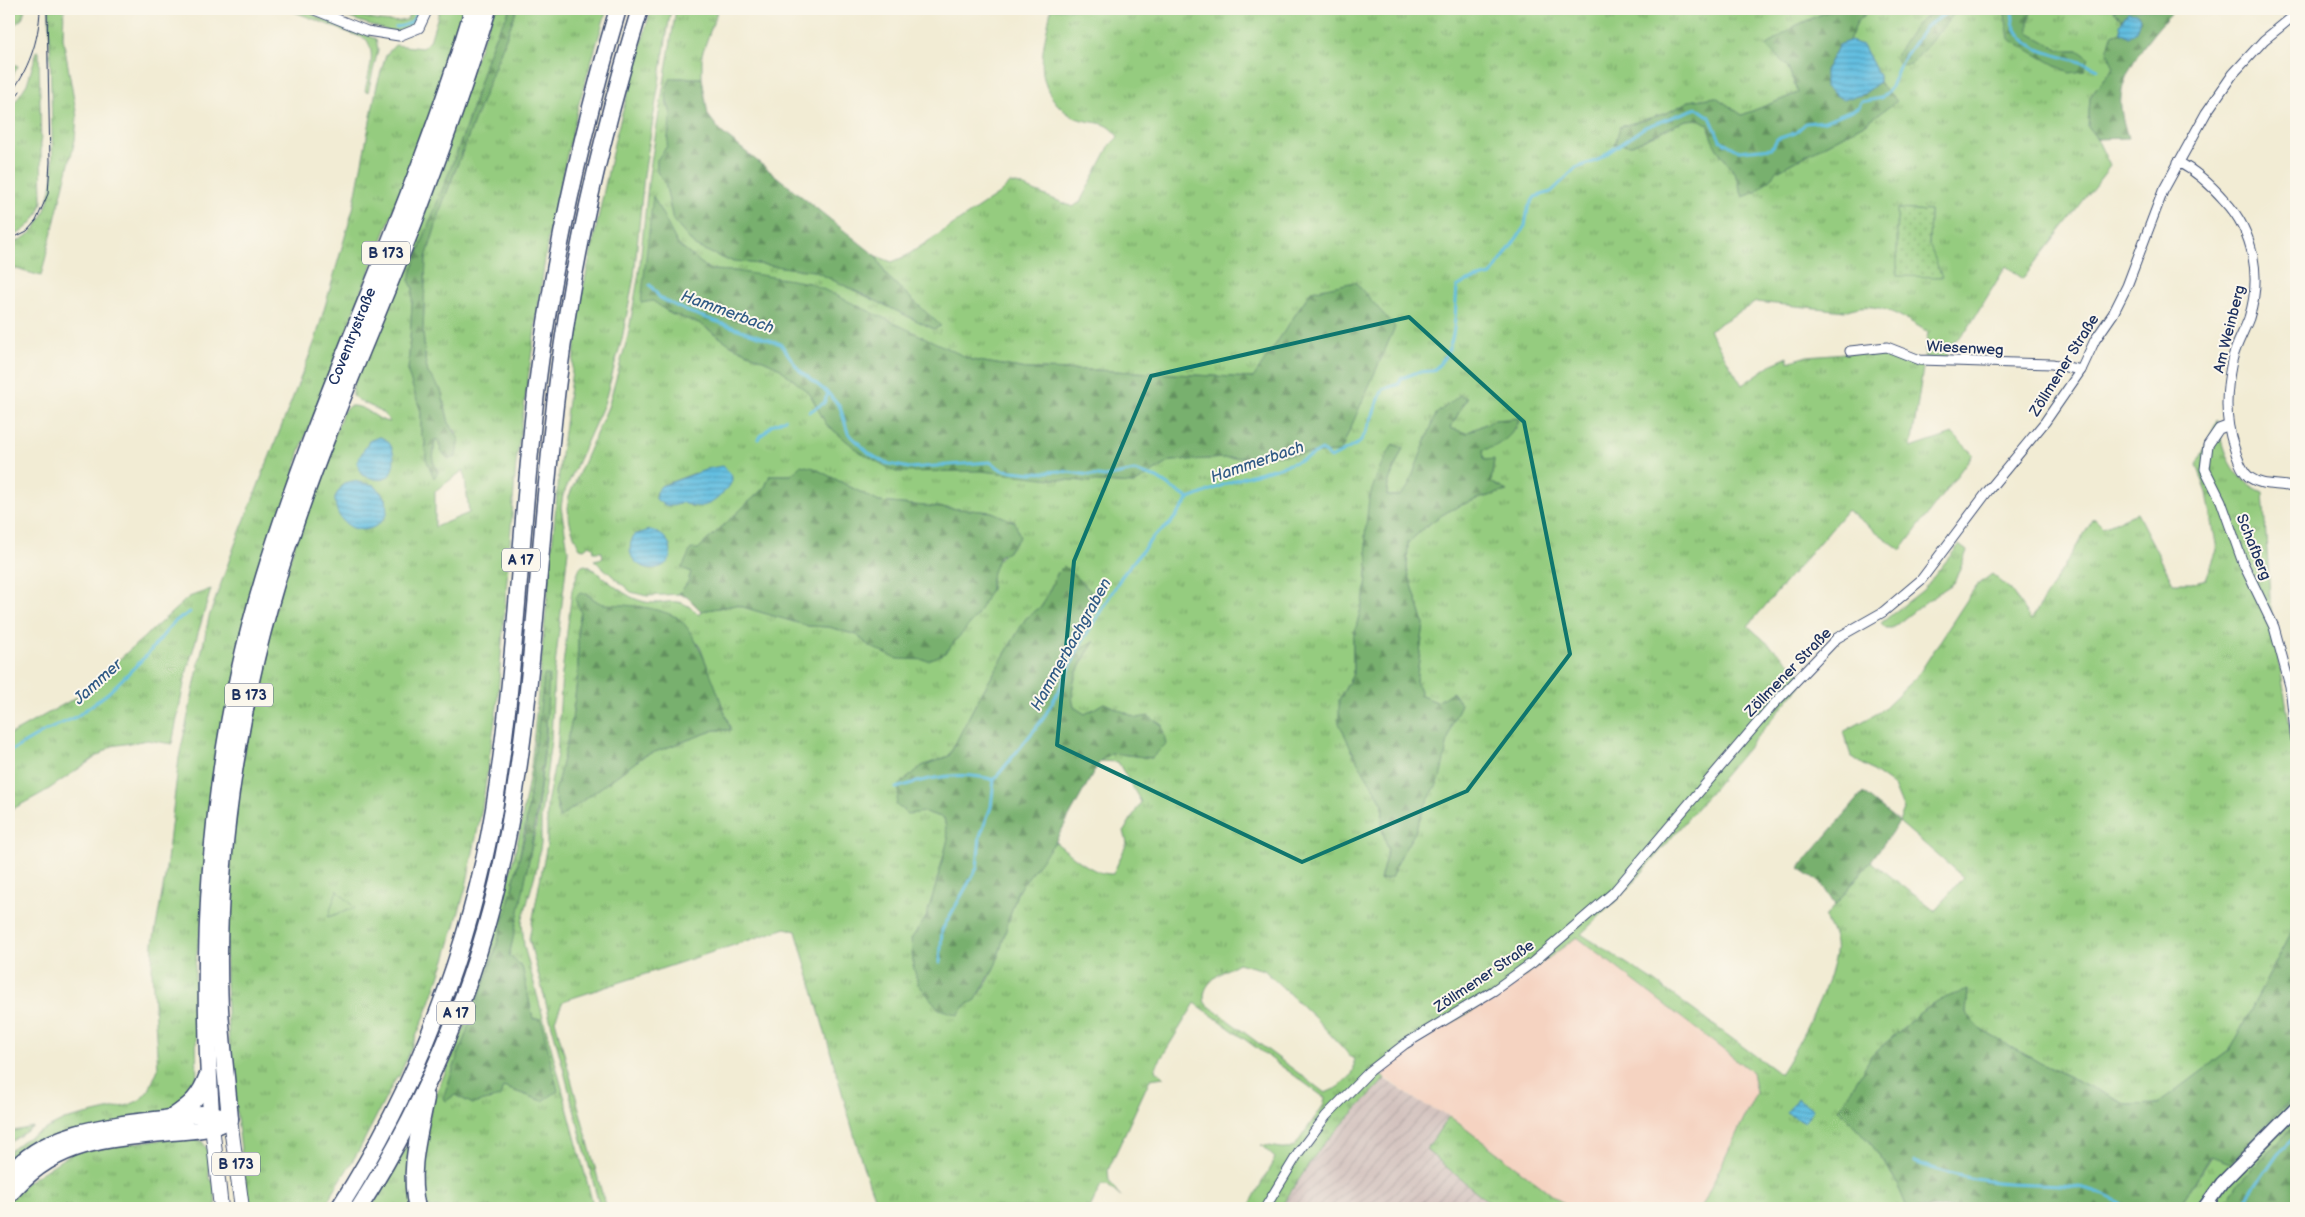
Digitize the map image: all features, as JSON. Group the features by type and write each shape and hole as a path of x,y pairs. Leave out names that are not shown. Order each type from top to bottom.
{"highway":[{"name":"Coventrystraße","path":"208,1071 208,914 216,812 242,665 263,579 291,494 341,362 416,177 460,56 473,9"},
{"name":"B 173","path":"230,1119 220,1007 223,883 238,755 264,629 296,521 330,428 446,138 488,9"},
{"name":"A 17","path":"339,1208 394,1111 429,1033 458,955 482,866 504,737 525,499 546,325 576,165 618,9"},
{"name":"A 17","path":"359,1208 388,1160 428,1081 470,974 495,892 507,835 523,730 548,465 565,326 586,215 603,141 640,9"},
{"name":"B 173","path":"208,1071 212,1121"},
{"path":"172,1118 195,1101 202,1091 208,1071"},
{"path":"417,1208 413,1191 414,1162 428,1081"},
{"path":"9,1176 32,1155 73,1135 101,1127 172,1118 212,1121"},
{"path":"9,1195 34,1169 58,1153 78,1145 230,1119"}],"main road":[{"path":"2204,1208 2222,1183 2296,1108"},
{"name":"B 173","path":"230,1119 242,1208"},
{"name":"B 173","path":"212,1121 221,1208"}],"street":[{"path":"312,9 367,31 399,36 419,28 428,9"},
{"name":"Zöllmener Straße","path":"1265,1208 1299,1152 1326,1116 1370,1071 1405,1044 1493,990 1526,967 1613,893 1772,706 1837,638 1883,612 1921,580 1988,491 2046,422 2081,370 2094,340 2113,314 2127,286 2163,191 2194,131 2234,74 2264,40 2296,14"},
{"name":"Am Weinberg","path":"2178,162 2207,183 2234,211 2249,238 2253,257 2255,290 2250,316 2232,360 2226,414 2227,426 2240,465 2248,476 2270,486 2290,486 2296,489"},
{"name":"Wiesenweg","path":"1850,350 1887,347 1920,360 2052,364 2081,370"},
{"name":"Schafberg","path":"2227,426 2219,429 2208,445 2206,469 2221,501 2243,563 2274,627 2293,688 2296,740"}],"highlighted area":[{"path":"1409,317 1524,422 1570,654 1467,791 1302,862 1057,745 1074,561 1151,376"}],"shaded area":[{"path":"1577,936 1752,1072 1756,1093 1701,1208 1569,1208 1449,1116 1419,1102 1378,1073 1415,1044 1493,999"},
{"path":"1385,1079 1419,1102 1449,1116 1569,1208 1280,1208 1320,1148"}],"green space":[{"path":"9,9 25,9 22,19 9,29"},
{"path":"49,9 64,9 63,38 77,117 75,140 41,276 9,267 9,244 20,240 37,226 46,206 52,184"},
{"path":"287,9 300,9 376,39 378,50 368,92 365,91 370,71 371,51 366,39"},
{"path":"322,9 344,12 374,20 395,22 406,20 414,9 422,9 415,26 399,32 389,31"},
{"path":"440,9 467,9 452,60 299,453 202,921 195,966 197,1086 182,1108 9,1168 10,1151 22,1141 64,1120 129,1105 140,1100 149,1090 158,1069 152,971 153,943 165,877 179,758 209,617 234,547 315,341 353,209 377,85 386,55 395,45 422,48 430,41"},
{"path":"494,9 510,9 494,39 465,131 409,280 413,288 408,373 421,412 421,434 425,441 426,459 438,472 433,461 435,439 439,441 441,451 457,433 449,423 441,390 428,373 423,330 426,258 442,205 517,9 607,9 579,103 548,238 516,464 497,707 482,808 466,887 446,957 427,1011 399,1077 397,1076 358,1152 323,1208 249,1208 232,1072 226,970 228,889 238,794 253,700 276,607 295,543 343,412 349,406 355,406 390,422 383,413 353,396 353,386","holes":["379,437 385,479 362,475 357,462 369,441","464,470 469,513 435,527 435,491","344,483 374,485 386,498 387,507 335,497"]},
{"path":"510,9 517,9 442,205 426,258 423,330 425,359 428,373 441,390 449,423 459,439 456,457 448,459 441,451 439,441 435,439 433,461 438,472 434,478 426,459 425,441 421,434 421,412 408,373 413,288 409,280 464,133 494,39"},
{"path":"651,9 671,9 644,175 634,277 622,339 604,404 563,495 561,507 568,550 554,675 551,740 541,816 541,843 537,867 522,922 524,946 594,1208 422,1208 417,1177 432,1103 466,1024 490,956 519,835 531,767 560,462 582,294 615,139","holes":["548,675 546,737 536,826 509,957 522,966 533,1019 541,1019 543,1101 503,1087 473,1104 455,1095 443,1098 488,971 511,893 528,812"]},
{"path":"676,9 718,9 702,54 702,78 671,78 666,102 671,113 667,146 657,160 657,172 665,182 673,220 695,246 727,260 814,271 934,329 940,326 887,276 876,256 892,262 906,256 999,194 1010,183 1017,184 1073,207 1080,202 1110,145 1118,137 1107,126 1082,120 1068,114 1049,93 1045,82 1042,58 1051,9 1833,9 1795,26 1788,67 1798,93 1742,115 1716,97 1689,101 1667,113 1619,127 1632,145 1686,120 1699,119 1709,125 1712,140 1735,174 1743,197 1756,192 1779,170 1866,123 1896,101 1879,82 1879,76 1863,45 1849,41 1857,22 1871,9 1936,9 1915,26 1958,9 2004,9 2007,22 2069,73 2078,50 2060,50 2028,33 2032,9 2113,9 2122,20 2121,32 2112,35 2114,67 2090,97 2088,127 2097,139 2110,166 2023,279 2006,266 1967,330 1948,347 1946,359 1924,358 1928,332 1899,315 1878,308 1857,308 1845,311 1756,302 1709,330 1742,385 1772,364 1788,357 1788,362 1807,356 1883,350 1923,368 1911,448 1953,434 1973,454 1901,550 1847,510 1748,626 1807,678 1628,889 1581,934 1654,981 1780,1074 1806,1029 1831,971 1835,955 1835,943 1825,917 1871,861 1935,911 1963,877 1899,822 1904,810 1894,786 1851,756 1843,732 1880,712 1918,675 1976,586 1992,574 2011,590 2031,620 2094,518 2103,527 2137,513 2173,583 2192,583 2206,579 2217,550 2207,493 2197,465 2217,420 2226,453 2236,472 2252,486 2263,492 2271,610 2289,722 2296,791 2296,877 2291,933 2230,1050 2158,1104 2128,1105 2042,1064 1981,1030 1966,1013 1968,991 1921,1012 1872,1055 1840,1110 1871,1144 1887,1166 1907,1208 1701,1208 1756,1093 1752,1072 1577,937 1493,999 1415,1044 1378,1073 1385,1079 1320,1148 1280,1208 1248,1208 1275,1158 1261,1145 1289,1149 1295,1146 1323,1106 1325,1098 1195,1003 1155,1068 1164,1077 1150,1079 1108,1170 1109,1181 1121,1197 1107,1185 1101,1185 1090,1208 878,1208 863,1166 796,931 786,928 563,1001 555,1020 606,1208 600,1208 529,939 547,844 547,803 557,754 562,673 572,590 580,567 585,565 590,567 630,597 645,602 679,602 692,608 699,615 701,611 736,605 808,626 829,627 857,635 869,646 991,589 991,577 994,566 1000,557 1009,550 1014,522 992,512 879,502 814,468 791,475 770,475 765,487 698,549 683,568 691,572 688,582 679,594 647,596 631,592 594,560 603,558 602,552 593,552 594,548 589,545 584,549 580,548 570,523 569,496 608,407 628,336 639,273 649,175","holes":["653,197 678,245 710,270 735,271 905,330 972,360 1027,369 1094,370 1254,378 1311,291 1370,382 1340,452 1170,461 1134,484 1052,479 860,452 826,424 810,394 778,367 731,345 699,323 671,314 653,301","1897,209 1930,211 1929,244","1467,399 1450,428 1466,433 1494,420 1520,419 1515,430 1483,450 1484,460 1494,460 1491,482 1506,491 1453,509 1431,523 1408,543 1407,569 1424,624 1416,682 1422,696 1437,702 1461,704 1450,729 1417,824 1391,878 1380,880 1388,849 1382,829 1383,804 1370,781 1339,700 1353,674 1353,639 1366,589 1368,560 1365,535 1403,448 1388,483 1387,496 1400,496","695,473 692,507 661,486","1058,572 1091,592 1086,617 1072,644 1073,654 1094,642 1074,681 1072,690 1074,707 1085,714 1104,703 1137,718 1152,758 1111,753 1100,761 1118,762 1141,802 1124,831 1127,843 1113,874 1097,871 1075,858 1055,842 1020,888 1012,907 993,972 976,998 965,1006 911,939 926,918 948,839 944,818 925,812 922,766 949,756 975,705 1026,618 1042,606","585,593 601,604 644,608 677,617 700,647 731,730 715,730 644,756 559,818 555,793 572,720 578,673 578,626","1238,963 1264,970 1316,1019 1354,1060 1354,1069 1351,1076 1339,1087 1325,1093 1205,1003 1204,996 1209,984"]},
{"path":"1833,9 1871,9 1857,22 1849,41 1839,45 1825,71 1864,94 1879,82 1897,101 1866,123 1779,170 1756,192 1743,197 1735,174 1712,140 1709,125 1699,119 1686,120 1632,145 1615,144 1620,127 1667,113 1689,101 1716,97 1742,115 1798,93 1788,67 1766,46 1795,26"},
{"path":"1936,9 1958,9 1912,64 1899,65 1895,56 1915,26"},
{"path":"2004,9 2032,9 2029,18 2029,33 2060,50 2078,50 2089,58 2084,71 2069,73 2009,39"},
{"path":"2113,9 2175,9 2138,54 2125,81 2121,95 2121,108 2128,138 2097,139 2088,127 2090,97 2114,67 2107,52 2112,35 2121,32 2129,37 2128,12 2122,20"},
{"path":"37,51 39,51 42,201 38,214 30,224 9,238 9,111 27,84"},
{"path":"9,62 18,66 9,82"},
{"path":"671,78 702,78 708,115 721,132 876,256 887,276 941,326 934,329 814,271 727,260 695,246 673,220 665,182 657,172 657,160 667,146 671,113 667,104 666,91"},
{"path":"653,196 678,245 710,270 735,271 810,283 972,360 1027,369 1094,370 1253,378 1311,291 1355,282 1395,327 1340,452 1170,461 1134,484 1052,479 981,471 896,472 860,452 826,424 810,394 778,367 731,345 699,323 671,314 653,301 641,303"},
{"path":"1897,209 1930,211 1929,244 1942,277 1897,276"},
{"path":"1460,395 1467,398 1450,428 1466,433 1494,420 1520,418 1514,430 1506,439 1495,446 1483,450 1484,460 1494,459 1491,482 1507,491 1478,499 1453,509 1431,522 1408,543 1407,569 1424,624 1416,681 1422,696 1437,702 1452,692 1461,704 1451,726 1440,779 1391,878 1380,880 1388,849 1382,829 1383,804 1355,757 1339,723 1339,700 1353,674 1353,639 1366,589 1368,560 1365,535 1369,498 1379,470 1393,444 1403,448 1388,483 1387,496 1400,496 1408,487 1436,414"},
{"path":"801,465 814,468 879,502 992,512 1015,522 1020,537 1009,550 999,556 991,578 991,589 976,617 945,653 929,660 897,659 869,646 857,635 829,627 808,626 736,605 701,611 687,597 679,594 688,582 691,572 682,568 691,549 698,549 765,487 770,475 791,475"},
{"path":"1959,545 1967,551 1954,583 1928,600 1892,628 1886,628 1881,623 1923,590"},
{"path":"1064,566 1091,591 1090,607 1072,643 1073,654 1095,641 1074,680 1072,698 1074,707 1085,714 1104,703 1137,718 1148,716 1162,725 1166,744 1152,758 1111,753 1100,761 1055,842 1017,892 996,964 976,1000 965,1006 958,1015 939,1009 918,984 913,965 911,939 926,918 936,885 948,839 944,818 925,812 908,814 896,805 900,784 922,766 949,756 975,705 1026,618 1042,606 1058,572"},
{"path":"211,589 186,674 172,744 148,740 112,746 46,791 9,811 9,735 77,697 189,597"},
{"path":"580,593 584,593 604,604 659,610 676,617 684,624 701,651 731,730 715,730 644,756 559,818 555,793 572,720 578,673 578,626 581,612 575,599"},
{"path":"544,675 549,675 547,711 536,817 509,956 522,966 533,1019 541,1019 558,1091 543,1101 503,1087 500,1097 473,1104 455,1095 446,1101 443,1098 494,955 525,834"},
{"path":"1863,793 1899,822 1871,861 1835,905 1821,883 1799,868"},
{"path":"337,890 355,908 328,917"},
{"path":"2291,933 2296,934 2296,1094 2230,1163 2211,1156 2178,1208 1907,1208 1887,1166 1862,1134 1839,1110 1872,1055 1921,1012 1946,997 1968,990 1966,1013 1981,1030 2042,1064 2128,1105 2158,1104 2230,1050"},
{"path":"2296,1094 2296,1123 2237,1185 2222,1208 2178,1208 2212,1156 2282,1110"},
{"path":"1449,1116 1569,1208 1496,1208 1426,1150"},
{"path":"2296,1123 2296,1195 2289,1208 2222,1208 2237,1185"},
{"path":"33,1127 9,1143 9,1132"},
{"path":"194,1138 202,1141 209,1152 209,1179 214,1182 216,1208 9,1208 9,1201 24,1184 72,1153 146,1141"},
{"path":"410,1141 412,1208 371,1208"}],"water":[{"path":"2128,12 2137,13 2140,19 2136,31 2129,37 2121,32 2120,24"},
{"path":"1849,41 1863,45 1879,76 1879,82 1864,94 1843,100 1825,87 1825,71 1839,45"},
{"path":"379,437 385,439 390,444 394,456 390,475 380,480 362,475 357,462 369,441"},
{"path":"723,466 731,475 731,483 719,497 710,503 695,506 683,502 669,506 662,504 656,499 656,492 661,486 711,468"},
{"path":"353,481 374,485 386,499 387,514 380,523 372,528 363,530 354,528 340,517 336,508 335,497 344,483"},
{"path":"650,530 662,535 670,546 670,557 665,564 657,568 648,568 639,564 632,558 630,548 634,535"},
{"path":"1797,1098 1813,1109 1804,1123 1787,1113"}],"waterway":[{"path":"396,27 411,22 418,9"},
{"name":"Hammerbach","path":"650,285 660,298 686,311 781,344 799,370 828,393 840,407 848,433 870,454 885,463 909,468 990,462 1002,470 1032,473 1060,471 1105,477 1134,471 1157,478 1189,499 1240,479 1311,456 1322,450 1331,458 1359,443 1366,432 1383,389 1399,384 1402,378 1418,372 1433,371 1441,362 1447,352 1454,332 1457,287 1467,281 1491,275 1525,226 1528,208 1535,197 1551,192 1576,168 1596,161 1645,127 1697,108 1710,117 1720,140 1739,151 1772,148 1777,139 1795,133 1806,123 1825,121 1859,107 1861,102 1881,98 1890,89 1901,62 1926,26 1953,9"},
{"path":"2012,9 2015,28 2030,45 2098,69"},
{"path":"809,412 824,403 828,393"},
{"path":"758,439 772,425 785,419"},
{"name":"Hammerbachgraben","path":"940,963 942,930 977,868 980,836 991,807 994,780 1043,719 1064,681 1080,645 1122,576 1153,537 1170,524 1189,499"},
{"name":"Jammer","path":"9,752 45,731 76,717 108,693 147,655 174,622 190,612"},
{"name":"Hammerbachgraben","path":"896,788 945,776 970,776 994,780"},
{"path":"2240,1208 2278,1153 2296,1136"},
{"path":"1915,1162 1937,1170 1984,1180 2084,1188 2098,1192 2128,1208"}],"tram line":[{"path":"9,96 22,76 35,44 40,9"},
{"path":"9,240 27,231 36,221 48,194 50,162 47,9"},
{"path":"9,107 20,91"}]}
